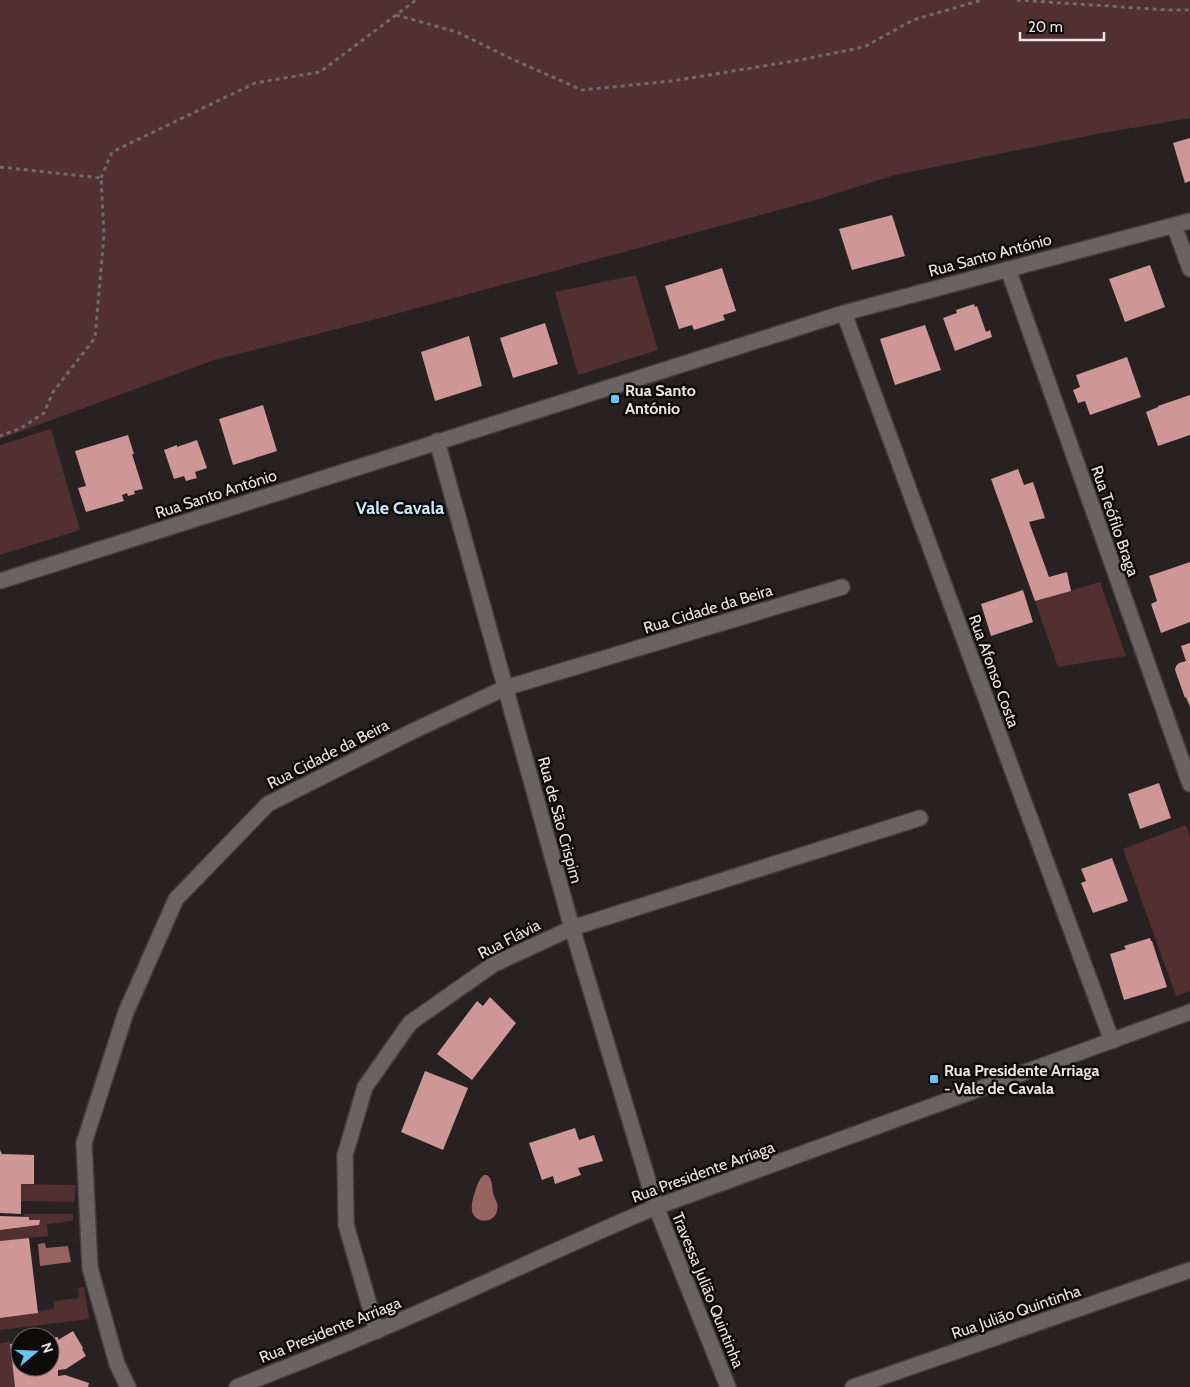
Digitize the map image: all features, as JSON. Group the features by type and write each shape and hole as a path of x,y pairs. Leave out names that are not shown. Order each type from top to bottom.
{"street":[{"name":"Rua Santo António","path":"0,581 844,313 1190,221"},
{"path":"1174,225 1190,269"},
{"name":"Rua Teófilo Braga","path":"1008,269 1190,784"},
{"name":"Rua Afonso Costa","path":"844,313 1112,1041"},
{"name":"Rua de São Crispim","path":"438,441 572,928 656,1207"},
{"name":"Rua Cidade da Beira","path":"128,1387 117,1364 90,1268 84,1143 126,1012 176,900 268,804 411,732 505,688 842,587"},
{"name":"Rua Flávia","path":"377,1331 346,1225 345,1155 365,1087 410,1023 494,964 572,928 920,818"},
{"name":"Rua Presidente Arriaga","path":"237,1387 377,1331 656,1207 1190,1012"},
{"name":"Travessa Julião Quintinha","path":"656,1207 728,1387"},
{"name":"Rua Julião Quintinha","path":"853,1387 1190,1270"}],"path":[{"path":"0,436 21,428 44,413 53,392 95,338 104,235 101,178 112,152 255,83 320,72 416,0"},
{"path":"396,15 457,32 582,90 672,81 800,60 864,47 912,20 982,0"},
{"path":"1017,0 1190,10"},
{"path":"0,167 101,178"}],"shaded area":[{"path":"0,0 1190,0 1190,118 1097,134 895,175 812,201 384,317 214,360 0,439"},
{"path":"636,275 658,350 578,375 555,292"},
{"path":"51,429 80,530 0,555 0,445"},
{"path":"1100,582 1126,656 1058,667 1035,601"},
{"path":"1186,825 1190,837 1190,991 1176,996 1123,849"},
{"path":"484,1175 491,1179 498,1207 492,1218 484,1221 474,1215 472,1209 479,1180"},
{"path":"21,1184 76,1185 74,1202 21,1201"},
{"path":"24,1214 73,1214 73,1221 47,1224 48,1236 0,1241 0,1230 39,1225 39,1220 29,1220 29,1217 24,1217"},
{"path":"45,1243 46,1248 68,1246 71,1262 40,1266 38,1244"},
{"path":"84,1287 89,1319 10,1327 10,1329 0,1330 0,1318 54,1309 54,1301 79,1298 78,1288"},
{"path":"10,1341 10,1377 14,1377 15,1387 0,1387 0,1343"}],"building":[{"path":"1190,138 1190,181 1185,183 1173,143"},
{"path":"892,215 905,256 852,270 839,229"},
{"path":"1150,265 1165,307 1125,322 1109,279"},
{"path":"722,268 736,311 723,315 725,320 694,330 692,325 679,329 665,286"},
{"path":"974,304 975,307 977,306 986,332 990,330 992,337 955,351 943,318 957,313 956,310"},
{"path":"545,323 558,364 513,378 500,338"},
{"path":"925,325 941,370 895,385 880,339"},
{"path":"469,336 482,386 435,401 421,352"},
{"path":"1127,357 1141,397 1090,415 1085,401 1078,403 1073,390 1080,387 1076,375"},
{"path":"1190,395 1190,435 1158,446 1146,412"},
{"path":"263,405 277,451 233,465 219,419"},
{"path":"128,435 143,489 134,491 135,494 128,496 127,493 122,495 124,501 86,512 78,488 86,486 75,451"},
{"path":"197,440 207,468 195,472 197,478 186,481 184,476 174,479 164,450"},
{"path":"1018,469 1024,485 1033,482 1045,518 1029,522 1049,577 1067,572 1071,591 1035,601 991,479"},
{"path":"1190,562 1190,622 1161,633 1151,604 1157,601 1149,576"},
{"path":"1023,590 1033,622 991,636 981,604"},
{"path":"1190,643 1190,707 1175,670 1179,663 1186,661 1181,646"},
{"path":"1159,783 1171,818 1140,829 1128,794"},
{"path":"1112,858 1128,901 1093,913 1081,883 1086,881 1081,869"},
{"path":"1150,938 1167,987 1124,1000 1110,954 1126,949 1124,946"},
{"path":"490,997 516,1023 472,1080 437,1054 477,1001 483,1006"},
{"path":"425,1071 468,1088 443,1150 401,1132"},
{"path":"575,1128 579,1140 594,1135 603,1161 578,1168 581,1175 555,1184 553,1176 542,1180 529,1143"},
{"path":"0,1150 2,1154 34,1155 34,1184 21,1184 21,1214 0,1213"},
{"path":"0,1216 29,1217 29,1220 40,1220 39,1225 0,1230"},
{"path":"29,1238 38,1313 0,1318 0,1241"},
{"path":"73,1331 86,1356 66,1369 60,1370 60,1339"},
{"path":"65,1375 89,1383 88,1387 15,1387 14,1377 60,1377"}],"place":[{"name":"Rua Santo António","path":"615,399"},
{"name":"Rua Presidente Arriaga - Vale de Cavala","path":"934,1079"}],"district":[{"name":"Vale Cavala","path":"400,508"}]}
